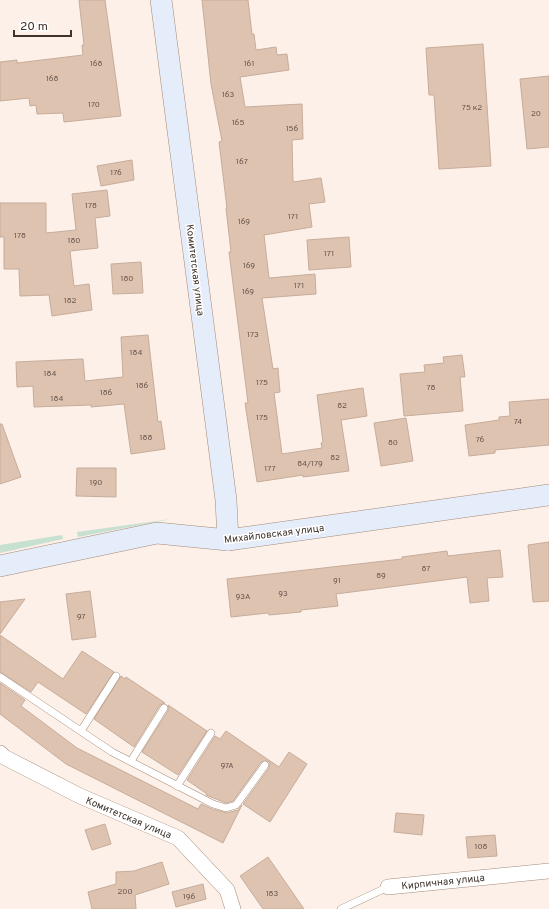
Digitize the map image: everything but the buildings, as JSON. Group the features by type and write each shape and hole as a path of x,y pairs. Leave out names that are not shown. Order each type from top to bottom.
{"main road":[{"name":"Комитетская улица","path":"161,0 226,500 228,540"},
{"name":"Михайловская улица","path":"0,566 157,533 228,540 549,495"}],"street":[{"name":"Комитетская улица","path":"0,753 4,757 80,796 178,838 227,890 233,909"},
{"name":"Кирпичная улица","path":"388,887 549,871"}],"lane":[{"path":"0,676 81,731 131,761 213,804 226,808 236,805 265,765"},
{"path":"81,731 116,676"},
{"path":"131,761 164,708"},
{"path":"178,786 211,733"},
{"name":"Кирпичная улица","path":"341,909 388,887"}],"green space":[{"path":"171,519 78,537 77,532"},
{"path":"62,535 63,539 0,553 0,545"}]}
